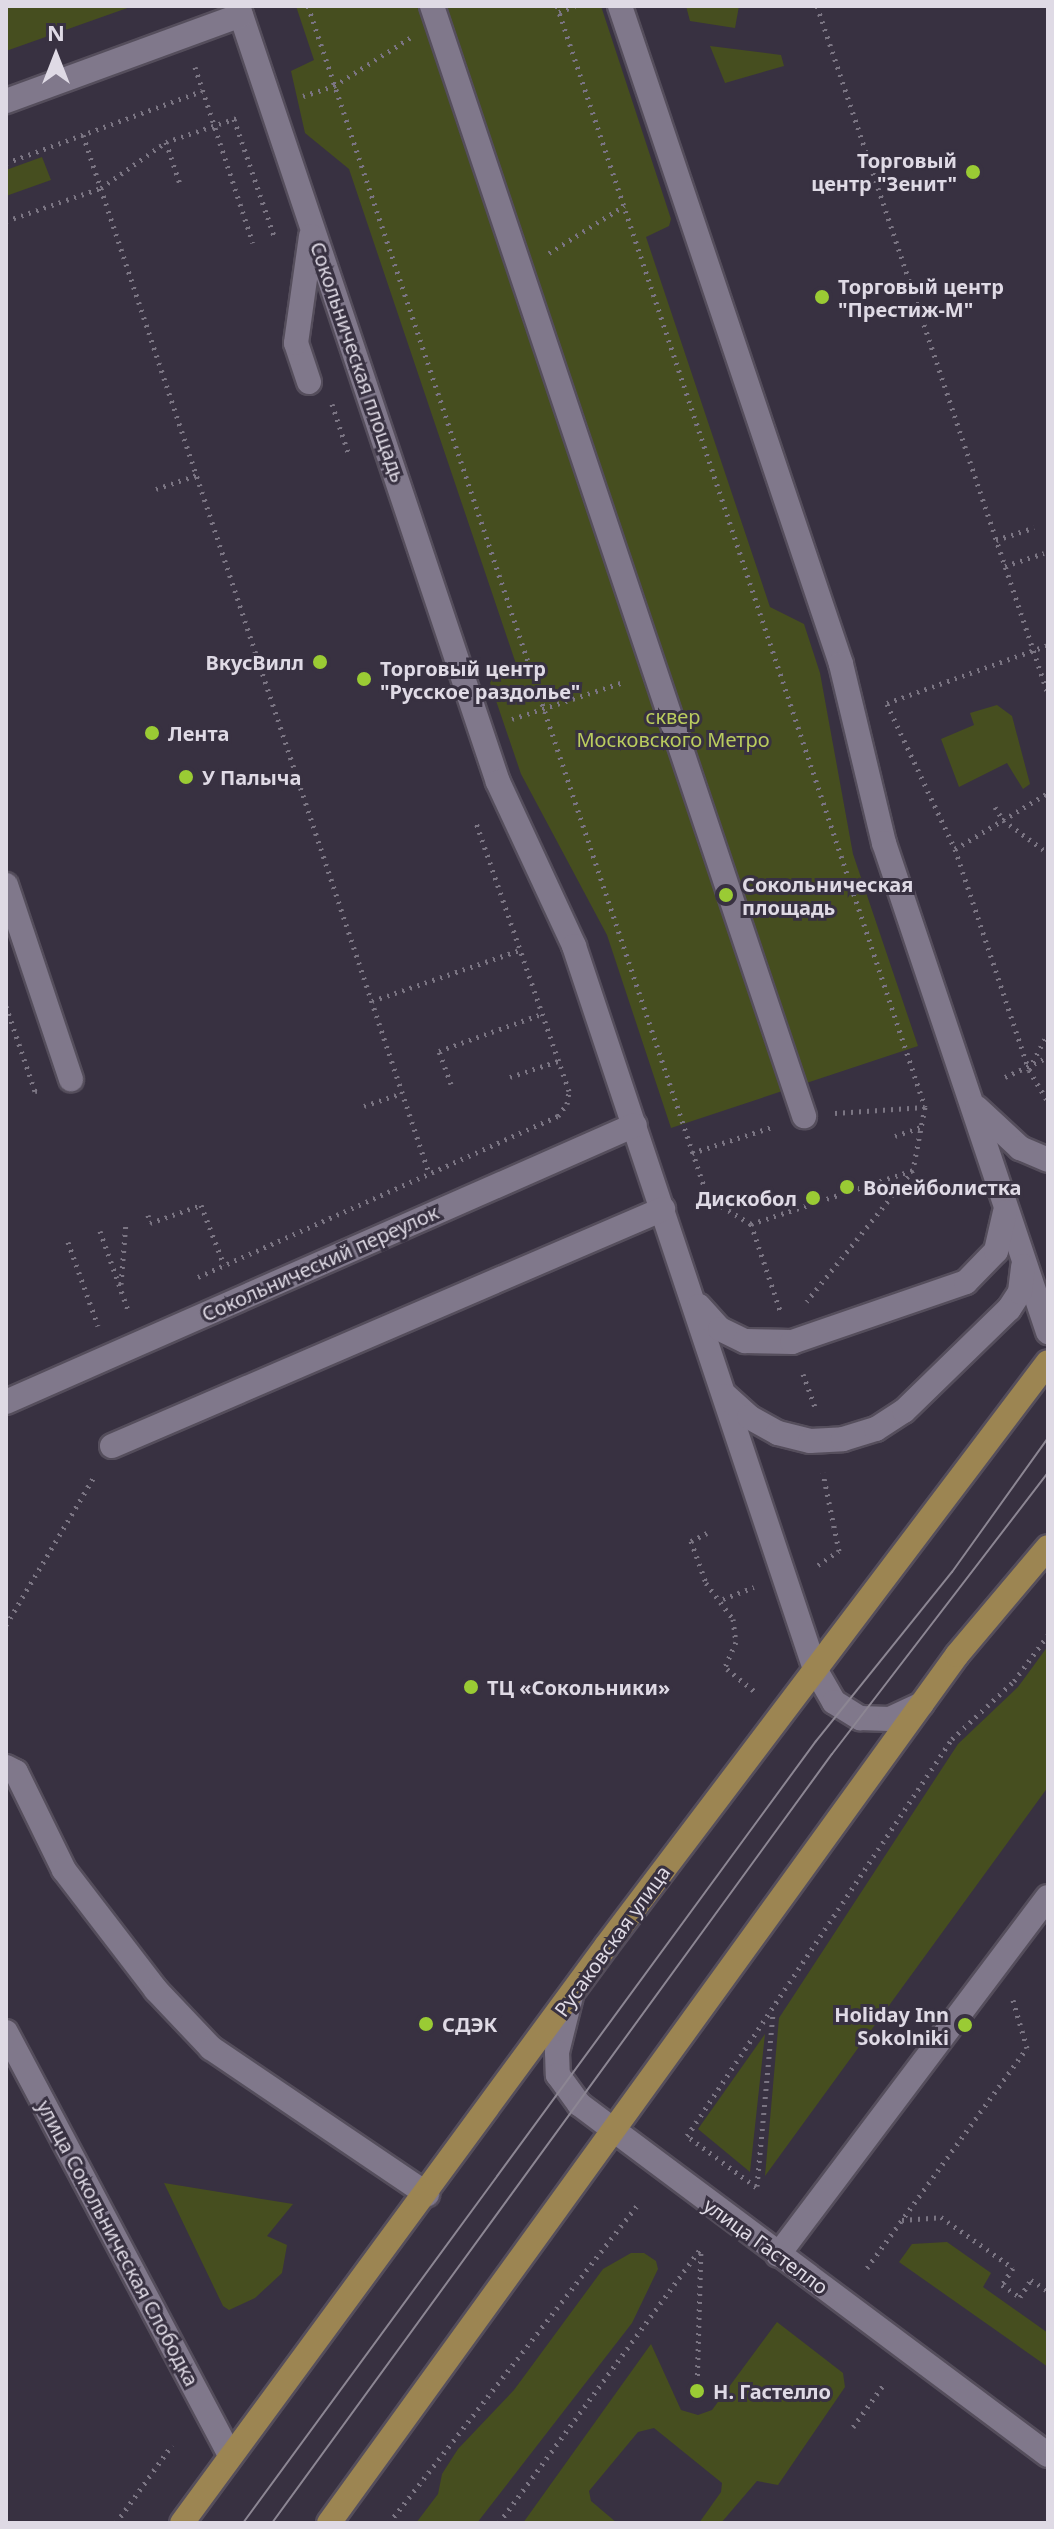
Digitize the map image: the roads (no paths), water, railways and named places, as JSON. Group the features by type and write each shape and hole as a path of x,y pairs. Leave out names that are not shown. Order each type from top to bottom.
{"main road":[{"name":"Русаковская улица","path":"182,2523 229,2454 1048,1362"},
{"path":"329,2523 922,1704 1048,1547"}],"street":[{"path":"620,6 841,664 884,843 1048,1332"},
{"path":"6,101 240,11"},
{"name":"Сокольническая площадь","path":"240,11 498,782 574,946 815,1669 834,1702 860,1718 890,1719 922,1704"},
{"path":"435,14 804,1116"},
{"path":"309,382 296,343 312,228"},
{"path":"6,885 71,1079"},
{"path":"970,1099 991,1127 1020,1148 1048,1160"},
{"name":"Сокольнический переулок","path":"6,1402 635,1125"},
{"path":"688,1286 701,1310 720,1329 745,1341 792,1342 966,1282 988,1263 1002,1238 1002,1196"},
{"path":"112,1446 663,1209"},
{"path":"724,1394 749,1417 778,1433 810,1441 843,1439 876,1429 904,1411 1009,1309 1020,1292 1021,1252"},
{"path":"6,1767 16,1772 64,1870 156,1990 211,2048 427,2194"},
{"path":"778,2255 1048,1897"},
{"name":"улица Гастелло","path":"571,1996 557,2052 558,2075 579,2104 612,2133 1048,2455"},
{"name":"улица Сокольническая Слободка","path":"6,2032 229,2454"}],"tram line":[{"path":"243,2523 816,1741 952,1572 1048,1438"},
{"path":"272,2523 832,1754 1048,1472"}],"place":[{"name":"Торговый центр \"Зенит\"","path":"973,172"},
{"name":"Торговый центр \"Престиж-М\"","path":"822,297"},
{"name":"ВкусВилл","path":"320,662"},
{"name":"Торговый центр \"Русское раздолье\"","path":"364,679"},
{"name":"Лента","path":"152,733"},
{"name":"У Палыча","path":"186,777"},
{"name":"Сокольническая площадь","path":"726,895"},
{"name":"Волейболистка","path":"847,1187"},
{"name":"Дискобол","path":"813,1198"},
{"name":"ТЦ «Сокольники»","path":"471,1687"},
{"name":"СДЭК","path":"426,2024"},
{"name":"Holiday Inn Sokolniki","path":"965,2025"},
{"name":"Н. Гастелло","path":"697,2391"}],"park label":[{"name":"сквер Московского Метро","path":"673,728"}]}
